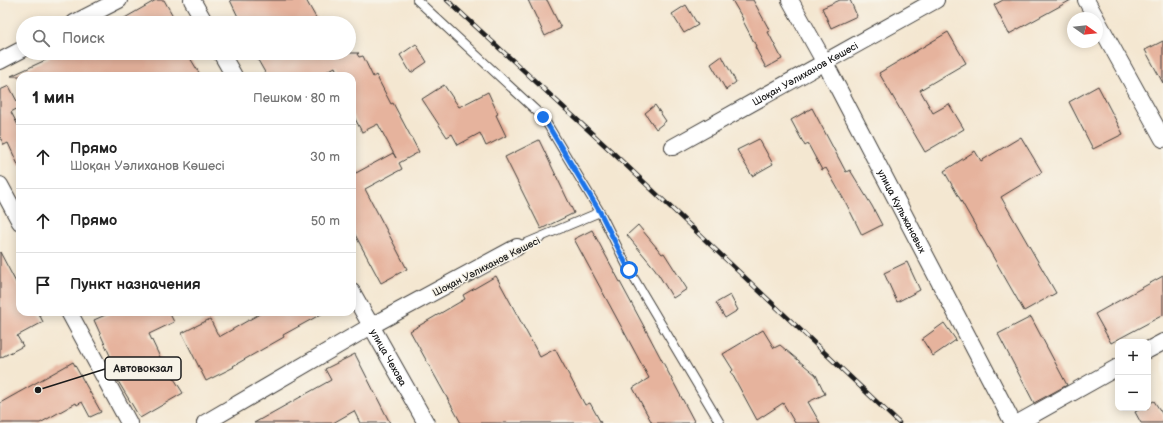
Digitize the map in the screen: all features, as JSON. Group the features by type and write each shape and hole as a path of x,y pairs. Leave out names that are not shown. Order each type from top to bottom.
{"street":[{"path":"88,16 119,0"},
{"path":"192,0 201,16"},
{"name":"улица Кульжановых","path":"790,0 825,63 1013,423"},
{"name":"Шоқан Уәлиханов Көшесі","path":"673,148 936,0"},
{"path":"1086,0 1092,12"},
{"path":"1103,32 1163,139"},
{"path":"0,61 16,53"},
{"path":"225,60 232,72"},
{"path":"0,185 16,215"},
{"name":"Шоқан Уәлиханов Көшесі","path":"205,423 370,326 517,247"},
{"name":"улица Чехова","path":"356,300 426,423"},
{"path":"71,316 129,423"},
{"path":"1151,348 1163,342"},
{"path":"1018,423 1115,369"}],"lane":[{"path":"417,0 543,117 600,212 629,270 720,423"},
{"name":"Шоқан Уәлиханов Көшесі","path":"517,247 600,212"}],"building":[{"path":"156,0 164,0 173,16 128,16"},
{"path":"230,0 306,0 315,16 238,16"},
{"path":"528,0 547,0 561,28 545,36"},
{"path":"732,0 753,0 770,31 768,32 782,59 766,68 743,19"},
{"path":"840,0 850,0 857,16 831,28 822,8"},
{"path":"1003,0 1071,0 1009,34 994,5"},
{"path":"686,5 698,25 684,33 672,14"},
{"path":"948,32 966,63 920,90 933,113 949,104 964,129 925,152 879,73"},
{"path":"1163,41 1163,83 1145,50"},
{"path":"416,44 427,62 411,73 400,55"},
{"path":"356,53 359,53 357,54 359,57 363,56 373,77 376,75 391,104 393,103 419,152 399,163 402,169 365,189 407,269 381,283 356,236 356,173 393,153 396,158 378,124 362,132 356,121 356,72 337,72 335,67 326,72 265,72 258,60 356,60"},
{"path":"722,56 736,82 726,90 711,64"},
{"path":"46,60 191,60 199,72 20,72"},
{"path":"444,85 459,107 488,92 498,114 496,115 506,136 486,146 480,133 458,145 452,134 447,137 422,99"},
{"path":"9,86 16,99 16,109 11,112 16,121 16,160 8,143 4,145 0,137 0,90"},
{"path":"1098,86 1123,134 1093,149 1069,102"},
{"path":"655,105 666,121 656,129 645,113"},
{"path":"812,108 846,172 850,170 882,225 862,235 826,168 822,170 808,144 805,146 791,120"},
{"path":"1021,137 1042,172 1001,197 1056,293 1024,311 944,171 975,151 981,161"},
{"path":"759,139 773,164 752,176 737,150"},
{"path":"539,140 574,213 541,229 505,157"},
{"path":"638,225 662,254 664,253 687,289 673,298 655,269 627,235"},
{"path":"592,230 695,423 652,423 633,388 649,378 574,239"},
{"path":"0,252 16,282 16,316 40,316 43,322 17,336 23,346 0,358"},
{"path":"907,262 920,290 897,302 884,273"},
{"path":"496,276 540,357 555,349 585,405 590,403 601,423 461,423 410,331 465,299 463,295"},
{"path":"1163,276 1163,315 1118,339 1115,339 1115,341 1111,343 1095,314"},
{"path":"730,295 738,310 725,318 716,303"},
{"path":"103,316 171,316 174,322 149,334 166,370 168,369 183,393 140,418 112,371 116,369 94,320"},
{"path":"256,316 318,316 283,335 284,337 233,366 234,367 206,381 182,333 210,319 219,337"},
{"path":"1031,317 1067,385 1034,403 998,334"},
{"path":"944,323 956,340 933,356 922,339"},
{"path":"763,330 774,348 780,345 816,375 825,394 808,402 820,423 795,423 783,403 757,420 731,372 733,370 723,354"},
{"path":"355,354 390,423 360,423 354,411 333,423 254,423 331,380 325,369"},
{"path":"73,362 101,412 90,417 82,402 77,405 76,403 40,423 0,423 0,403"},
{"path":"1154,401 1163,415 1163,423 1141,423 1135,412 1151,411 1151,402"}],"railway":[{"path":"447,0 610,150 899,423"}],"place":[{"name":"Автовокзал","path":"38,390"}],"route":[{"path":"543,117 600,212 629,270"}]}
